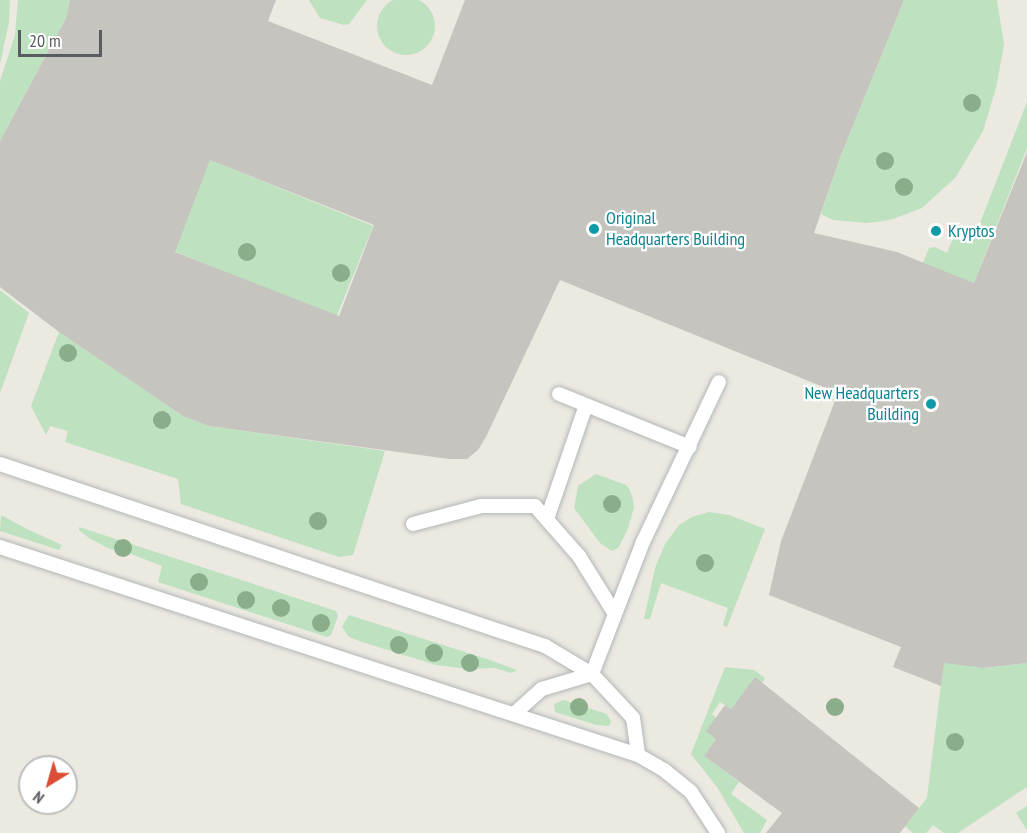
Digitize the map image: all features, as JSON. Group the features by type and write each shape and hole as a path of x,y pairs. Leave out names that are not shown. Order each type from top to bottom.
{"lane":[{"path":"592,674 643,542 719,382"},
{"path":"560,394 690,447"},
{"path":"547,519 586,405"},
{"path":"0,464 545,646 592,674 633,718 638,755"},
{"path":"413,524 481,506 535,506 579,556 615,614"},
{"path":"0,546 638,755 664,770 691,792 718,833"},
{"path":"514,714 542,689 592,674"}],"green space":[{"path":"400,-3 412,-3 427,5 435,20 435,32 427,47 412,55 400,55 385,47 377,32 377,20 385,5"},
{"path":"0,0 10,0 9,22 0,64"},
{"path":"18,0 70,0 66,18 0,141 0,81 15,35"},
{"path":"309,0 367,0 349,24 344,25 320,18"},
{"path":"904,0 997,0 1004,45 996,88 983,131 956,177 922,208 890,220 867,223 833,220 821,214 841,155"},
{"path":"1027,102 1027,148 974,283 923,263 929,248 935,247 947,253 955,234 973,241"},
{"path":"210,160 373,226 336,317 173,251"},
{"path":"0,290 29,313 0,393"},
{"path":"59,332 183,416 209,426 385,451 353,555 339,557 181,504 178,479 65,442 68,431 50,426 46,435 31,406"},
{"path":"596,474 626,485 633,500 634,508 627,531 618,548 612,551 600,543 574,508 578,486"},
{"path":"709,512 729,515 765,529 727,627 723,625 728,608 661,583 650,619 644,619 655,568 665,544 679,525 692,517"},
{"path":"1,515 62,545 59,550 0,531"},
{"path":"79,527 336,611 338,616 331,635 327,637 158,582 162,566 126,552 110,549 89,538 79,530"},
{"path":"349,615 517,670 511,673 495,668 468,669 436,665 362,642 349,637 342,627"},
{"path":"941,662 984,668 1027,663 1027,787 958,833 944,833 933,825 926,833 913,833 905,826 927,798 943,668"},
{"path":"725,667 754,670 765,678 762,683 755,678 731,709 720,702 712,714 716,718 716,739 704,756 739,782 731,794 767,820 760,833 744,833 717,787 691,754"},
{"path":"564,700 607,714 611,722 609,726 596,725 555,712 554,704"},
{"path":"1027,806 1027,830 1016,813"}],"building":[{"name":"Original Headquarters Building","path":"70,0 276,0 268,21 432,85 465,0 904,0 841,155 814,233 897,252 974,283 1027,152 1027,663 984,668 944,663 941,686 893,667 901,647 769,595 781,541 838,393 560,280 486,437 478,450 467,459 449,459 209,426 183,416 59,332 0,287 0,141 66,18","holes":["210,160 374,225 339,316 175,252"]},
{"path":"755,677 919,808 900,833 766,833 782,813 704,756 716,739 706,731 725,705 731,709"}],"place":[{"name":"Original Headquarters Building","path":"594,229"},
{"name":"Kryptos","path":"936,231"},
{"name":"New Headquarters Building","path":"931,404"}]}
